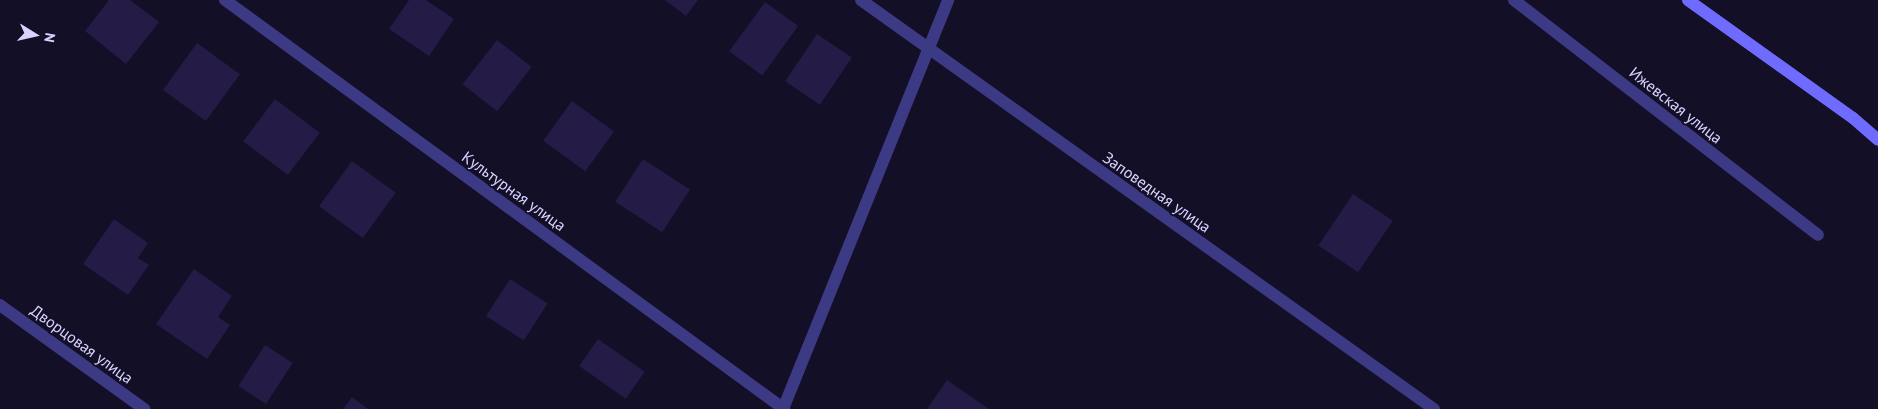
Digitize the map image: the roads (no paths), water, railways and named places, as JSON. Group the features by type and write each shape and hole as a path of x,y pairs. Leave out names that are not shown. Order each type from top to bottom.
{"street":[{"name":"Культурная улица","path":"225,0 783,409"},
{"name":"Заповедная улица","path":"861,0 1434,409"},
{"path":"783,409 948,0"},
{"name":"Ижевская улица","path":"1514,0 1818,235"},
{"path":"1688,0 1853,118 1878,140"},
{"name":"Дворцовая улица","path":"0,305 144,409"}]}
